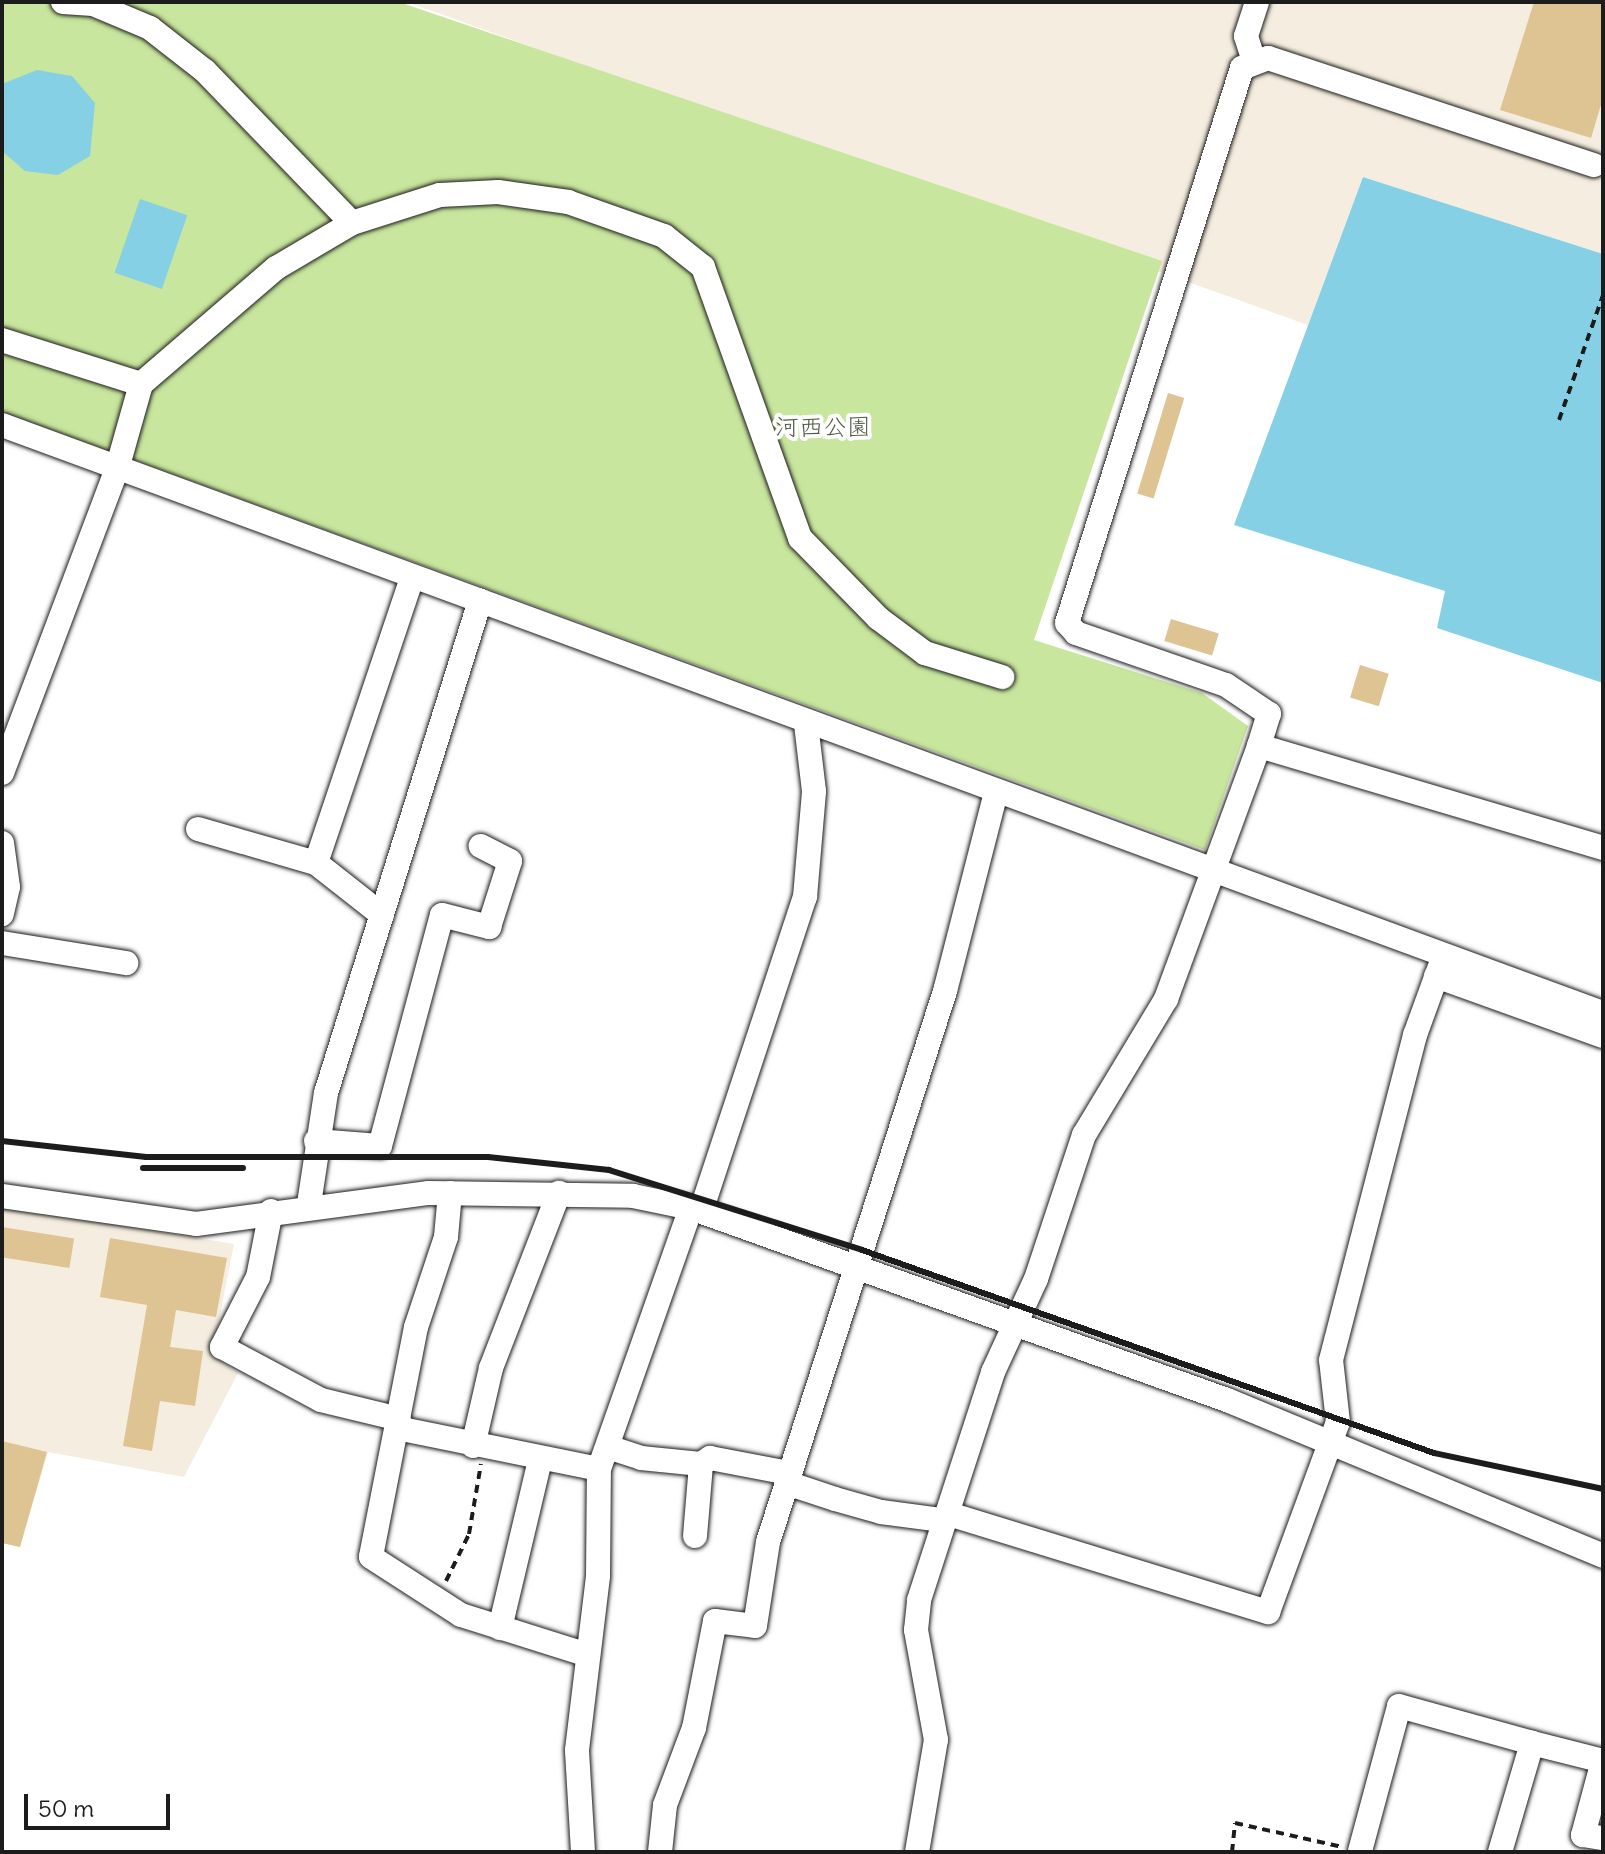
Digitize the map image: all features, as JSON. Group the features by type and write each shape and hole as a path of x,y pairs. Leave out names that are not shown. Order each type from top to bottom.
{"street":[{"path":"63,2 93,4 150,28 205,71 352,223"},
{"path":"1253,58 1246,36 1257,2"},
{"path":"1253,58 1594,165"},
{"path":"917,1852 936,1740 916,1630 949,1514 1012,1322 1036,1279 1084,1135 1166,999 1214,874 1269,714 1226,685 1076,633 1067,623 1242,68 1253,58"},
{"path":"2,773 117,469 141,384 254,285 352,223 440,195 498,192 568,202 664,236 703,267 800,538 878,618 925,653 1002,677"},
{"path":"2,340 141,384"},
{"path":"2,425 1214,874 1603,1036"},
{"path":"316,863 412,577"},
{"path":"309,1204 316,1141 382,915 480,601"},
{"path":"583,1852 577,1750 598,1576 604,1458 696,1210 805,897 814,791 806,724"},
{"path":"1259,746 1603,848"},
{"path":"660,1852 665,1805 694,1728 715,1621 755,1626 758,1583 789,1473 945,991 996,793"},
{"path":"198,829 316,863 382,915"},
{"path":"2,843 8,887 2,914"},
{"path":"316,1141 380,1146 442,915 489,927 510,861 481,846"},
{"path":"2,943 126,963"},
{"path":"1440,967 1603,1013"},
{"path":"949,1514 1268,1612 1331,1443 1339,1409 1331,1360 1440,967"},
{"path":"2,1196 196,1224 309,1204 450,1193 559,1193 696,1210 1012,1322 1331,1443 1603,1556"},
{"path":"450,1193 446,1237 416,1327 371,1557 438,1597 461,1615 588,1655"},
{"path":"478,1448 491,1368 559,1193"},
{"path":"271,1211 258,1277 222,1347 321,1400 478,1448 540,1460 604,1458 701,1464 710,1458 789,1473"},
{"path":"500,1628 540,1460"},
{"path":"695,1536 701,1464"},
{"path":"789,1473 793,1485 881,1512 942,1520 949,1514"},
{"path":"1360,1851 1399,1706 1603,1761 1589,1842"},
{"path":"1500,1852 1532,1743"}],"path":[{"path":"1559,420 1603,295"},
{"path":"438,1597 469,1534 478,1448"},
{"path":"1232,1852 1235,1823 1360,1851"}],"shaded area":[{"path":"407,2 1603,2 1603,254 1363,177 1308,325"},
{"path":"2,1206 234,1244 212,1356 238,1373 184,1477 48,1452 20,1547 2,1543"}],"green space":[{"name":"河西公園","path":"2,2 399,2 1162,261 1034,640 1202,693 1248,726 1205,850 2,412"}],"water":[{"path":"37,70 72,76 95,103 90,156 58,175 25,171 2,151 2,84"},
{"path":"1363,177 1603,254 1603,683 1437,628 1445,591 1234,525"},
{"path":"140,199 187,215 162,289 115,273"}],"building":[{"path":"1534,2 1603,2 1603,98 1591,138 1500,110"},
{"path":"1168,393 1184,398 1154,498 1137,493"},
{"path":"1171,619 1219,634 1212,656 1164,641"},
{"path":"1360,665 1389,674 1379,706 1350,698"},
{"path":"2,1227 74,1238 69,1268 2,1257"},
{"path":"110,1238 227,1258 216,1317 176,1310 170,1347 203,1351 195,1406 160,1401 152,1451 123,1446 147,1305 100,1297"},
{"path":"2,1441 47,1452 20,1547 2,1543"}],"railway":[{"path":"2,1141 146,1157 488,1157 609,1170 862,1250 1434,1453 1603,1489"},
{"path":"143,1168 243,1168"}]}
